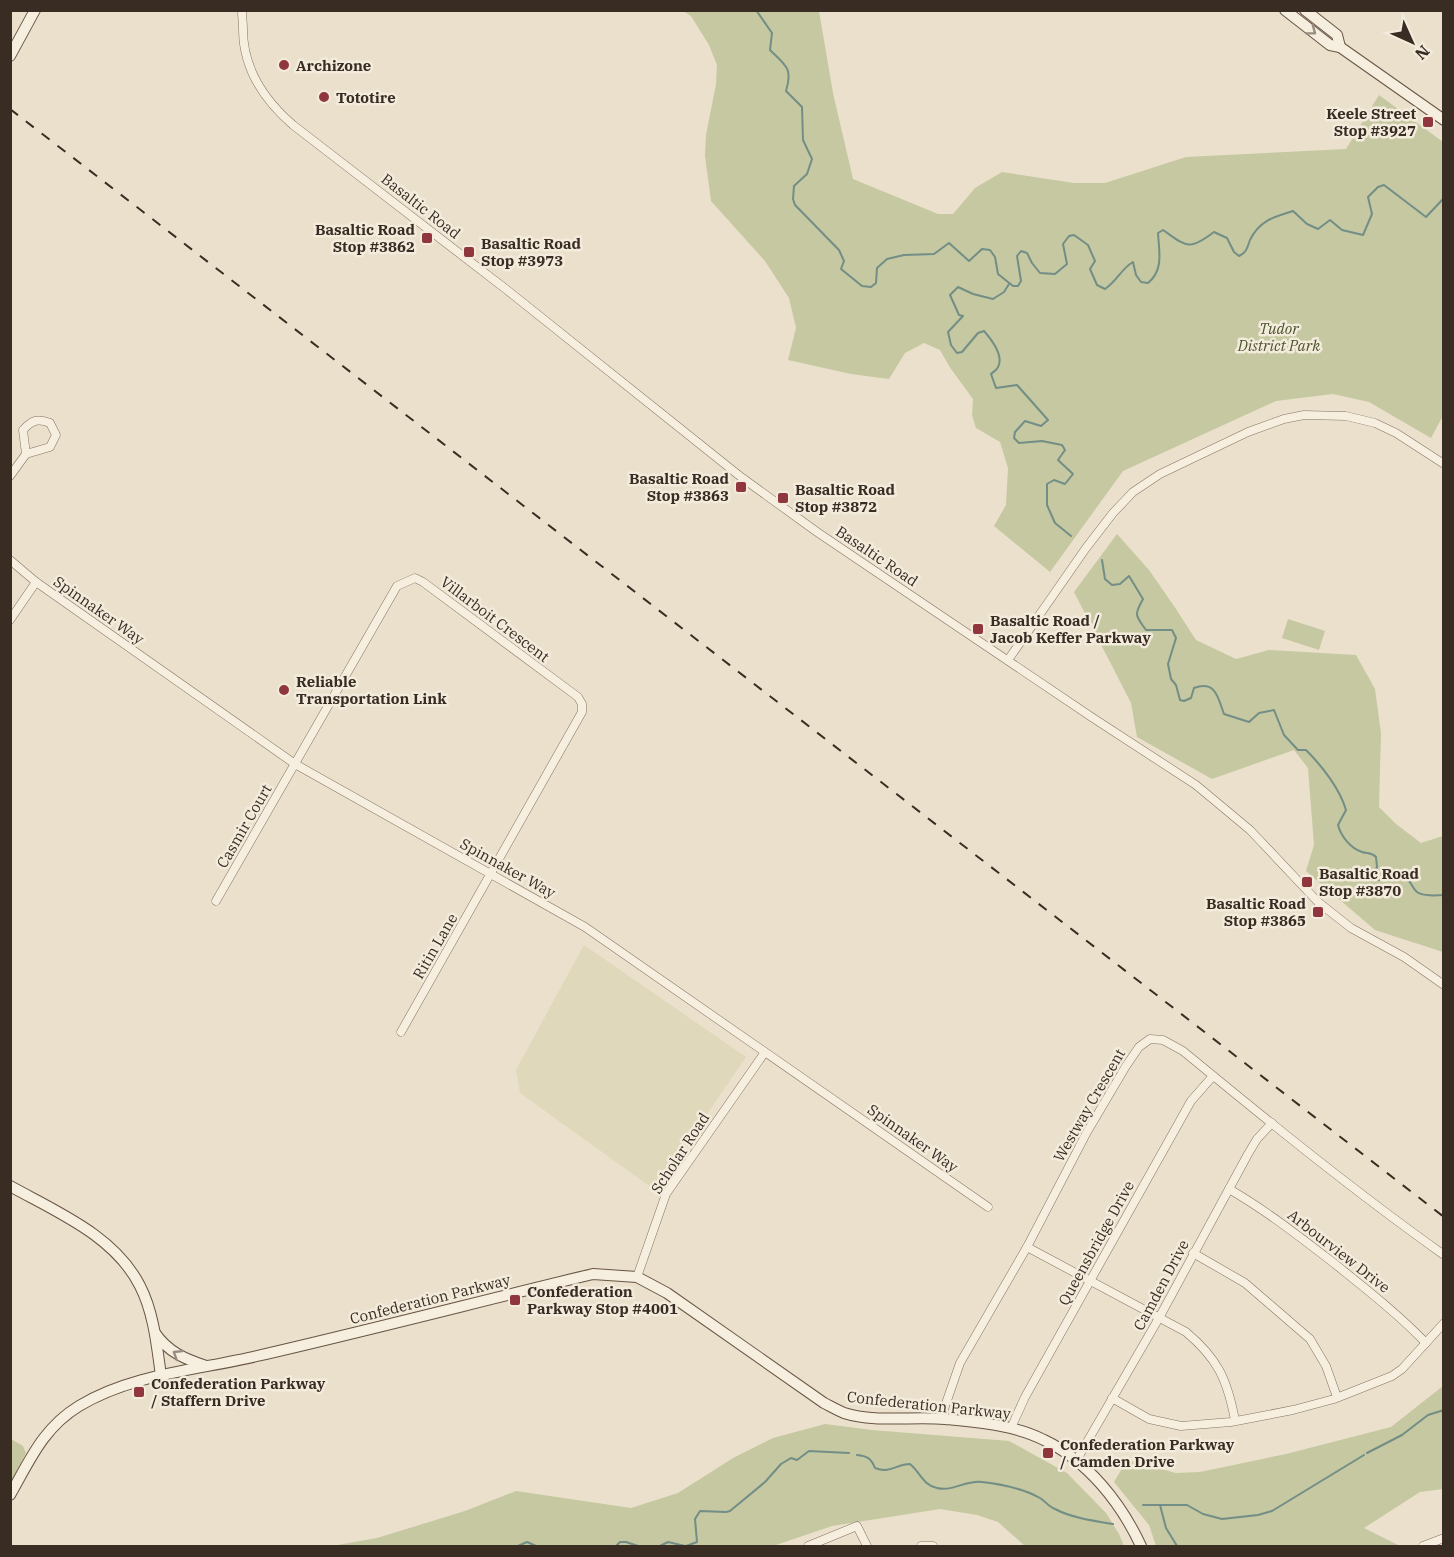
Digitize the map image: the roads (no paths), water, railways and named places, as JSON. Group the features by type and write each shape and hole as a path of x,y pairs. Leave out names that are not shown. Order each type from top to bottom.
{"street":[{"path":"10,56 35,10"},
{"name":"Basaltic Road","path":"242,10 242,39 253,75 270,103 293,126 516,297 741,477 817,532 1203,790 1250,830 1317,902 1351,928 1410,961 1443,985"},
{"path":"1285,10 1330,45 1340,47 1443,120"},
{"path":"1305,10 1337,35 1340,47"},
{"path":"1008,660 1086,548 1133,492 1160,474 1248,432 1284,419 1304,415 1346,416 1375,423 1406,439 1443,464"},
{"path":"10,476 26,454 50,447 56,435 51,423 40,419 30,421 23,430 26,454"},
{"name":"Spinnaker Way","path":"10,560 36,582 295,764 585,927 988,1207"},
{"name":"Villarboit Crescent","path":"295,764 397,586 415,578 423,582 578,697 582,704 582,712 578,720 492,874"},
{"path":"10,620 36,582"},
{"name":"Casmir Court","path":"216,901 295,764"},
{"name":"Ritin Lane","path":"401,1032 492,874"},
{"name":"Westway Crescent","path":"944,1419 944,1410 960,1363 1027,1247 1087,1132 1139,1047 1150,1039 1163,1040 1183,1051 1400,1224 1443,1255"},
{"name":"Scholar Road","path":"637,1277 666,1194 765,1052"},
{"name":"Queensbridge Drive","path":"1011,1428 1025,1397 1191,1101 1213,1076"},
{"name":"Camden Drive","path":"1076,1461 1159,1318 1257,1139 1272,1123"},
{"path":"10,1186 81,1225 110,1247 141,1286 154,1332 161,1376"},
{"name":"Arbourview Drive","path":"1229,1190 1258,1206 1293,1230 1376,1296 1426,1343"},
{"path":"1027,1247 1186,1332 1205,1348 1220,1370 1228,1390 1235,1420"},
{"path":"1193,1253 1245,1283 1310,1340 1326,1366 1337,1397"},
{"name":"Confederation Parkway","path":"10,1495 48,1430 80,1406 116,1389 161,1376 255,1357 593,1274 637,1277 667,1293 824,1403 844,1413 908,1419 944,1419 1011,1428 1044,1440 1076,1461 1105,1488 1129,1521 1141,1546"},
{"path":"1112,1398 1149,1419 1163,1424 1181,1426 1293,1410 1337,1397 1392,1376 1402,1369 1443,1323"},
{"path":"154,1332 164,1346 186,1359 207,1366"},
{"path":"808,1546 857,1526 867,1546"},
{"path":"1423,1546 1443,1538"},
{"path":"921,1546 933,1546"}],"waterway":[{"path":"756,10 772,33 770,50 787,68 789,77 786,91 802,107 803,140 812,159 807,174 794,186 795,205 839,250 844,261 841,269 862,286 871,287 876,283 877,268 887,259 904,255 934,254 949,243 969,261 982,249 990,250 995,257 998,274 1013,286 1018,286 1021,281 1017,256 1021,251 1027,253 1040,273 1055,274 1067,264 1063,244 1069,236 1074,235 1088,245 1095,261 1090,269 1097,285 1105,289 1133,262 1136,275 1141,282 1148,283 1158,266 1158,233 1163,230 1188,245 1199,242 1214,232 1227,238 1234,252 1239,256 1245,251 1262,224 1293,211 1307,224 1318,229 1330,220 1342,230 1363,235 1372,214 1368,197 1378,187 1384,185 1426,217 1444,198"},
{"path":"1009,284 1004,292 993,299 958,287 950,295 959,315 963,316 948,332 951,345 957,353 962,352 978,333 984,331 996,348 999,358 998,368 991,374 996,388 1017,385 1048,420 1041,426 1025,421 1015,432 1014,438 1019,443 1042,441 1062,445 1065,450 1058,460 1073,474 1065,484 1054,480 1047,484 1047,505 1055,523 1071,536"},
{"path":"1102,560 1105,579 1112,585 1120,584 1129,576 1143,599 1137,615 1146,630 1172,630 1176,638 1168,664 1171,679 1176,685 1180,700 1191,698 1194,688 1207,686 1215,692 1224,714 1249,722 1259,713 1274,710 1284,735 1298,750 1306,750 1335,786 1346,810 1338,825 1339,829 1354,848 1376,857 1377,867 1373,874 1378,880 1399,875 1422,894 1443,895 1444,879"},
{"path":"1367,1453 1402,1435 1428,1415 1444,1410"},
{"path":"686,1546 697,1542 695,1519 700,1511 730,1511 765,1482 781,1464 791,1458 797,1460 809,1451 849,1453"},
{"path":"857,1455 868,1458 875,1468 881,1470 910,1464 925,1481 937,1488 943,1489 976,1482 1004,1486 1034,1495 1053,1508 1069,1515 1113,1524"},
{"path":"1143,1505 1187,1505 1203,1514 1222,1519 1258,1515 1272,1511 1364,1455"},
{"path":"1160,1505 1166,1528 1177,1546"},
{"path":"518,1546 527,1542 536,1546"},
{"path":"616,1546 620,1542 638,1546"},
{"path":"660,1546 668,1542 685,1546"}],"railway":[{"path":"10,109 1444,1217"}],"place":[{"name":"Archizone","path":"284,65"},
{"name":"Tototire","path":"324,97"},
{"name":"Keele Street Stop #3927","path":"1428,122"},
{"name":"Basaltic Road Stop #3862","path":"427,238"},
{"name":"Basaltic Road Stop #3973","path":"469,252"},
{"name":"Basaltic Road Stop #3863","path":"741,487"},
{"name":"Basaltic Road Stop #3872","path":"783,498"},
{"name":"Basaltic Road / Jacob Keffer Parkway","path":"978,629"},
{"name":"Reliable Transportation Link","path":"284,690"},
{"name":"Basaltic Road Stop #3870","path":"1307,882"},
{"name":"Basaltic Road Stop #3865","path":"1318,912"},
{"name":"Confederation Parkway Stop #4001","path":"515,1300"},
{"name":"Confederation Parkway / Staffern Drive","path":"139,1392"},
{"name":"Confederation Parkway / Camden Drive","path":"1048,1453"}],"park label":[{"name":"Tudor District Park","path":"1279,336"}]}
